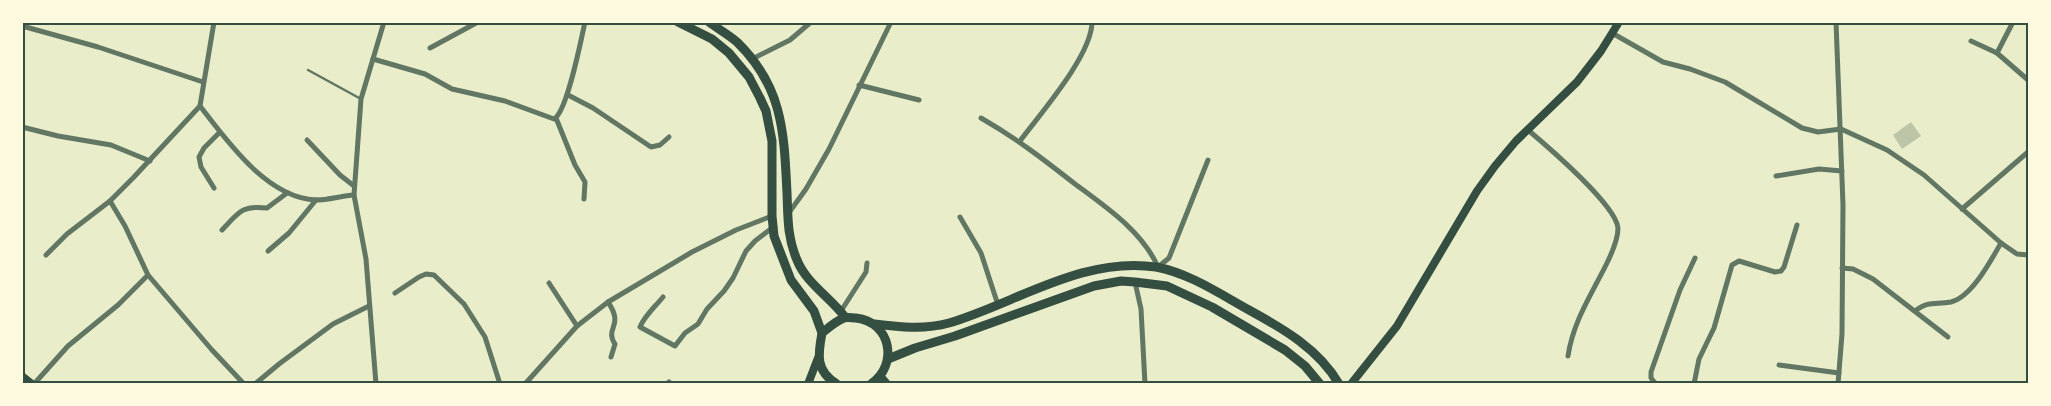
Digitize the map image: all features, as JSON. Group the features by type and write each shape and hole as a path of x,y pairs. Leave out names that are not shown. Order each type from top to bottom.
{"main road":[{"path":"678,22 712,39 730,53 756,88 766,111 772,141 772,228 788,276 814,311 822,333 818,358 808,384"},
{"path":"709,22 736,42 751,59 761,71 775,98 782,124 786,167 786,216 792,246 802,272 843,314 874,324 904,328 935,325 948,323 1061,280 1092,271 1126,266 1158,267 1200,283 1281,328 1310,350 1327,367 1339,384"},
{"path":"1351,384 1397,326 1484,180 1504,154 1577,82 1601,51 1619,22"},
{"path":"888,359 1094,286 1121,281 1167,286 1212,307 1290,354 1305,366 1320,384"},
{"path":"822,333 843,314"},
{"path":"871,384 880,376 888,359 886,339 874,324"},
{"path":"818,358 826,375 837,384"},
{"path":"22,376 33,384"},
{"path":"880,376 887,384"}],"street":[{"path":"46,255 67,234 110,201 150,161 200,106 202,82 214,22"},
{"path":"376,384 366,259 354,186 361,99 384,22"},
{"path":"430,48 478,22"},
{"path":"553,118 568,95 585,22"},
{"path":"751,59 777,48 798,34 811,22"},
{"path":"786,216 806,189 829,150 891,22"},
{"path":"1020,141 1082,56 1091,34 1092,22"},
{"path":"1836,22 1842,170 1842,268 1840,373 1838,384"},
{"path":"1997,53 2013,22"},
{"path":"22,26 98,47 202,82"},
{"path":"1612,33 1663,62 1690,69 1725,82 1802,128 1818,132 1841,129 1898,156 1924,175 2001,243 2017,254 2025,256 2028,254"},
{"path":"1971,41 1997,53 2028,80"},
{"path":"373,59 425,74 452,88 505,101 553,118 574,165 585,182 584,199"},
{"path":"860,85 919,100"},
{"path":"568,95 593,108 651,147 660,146 670,137"},
{"path":"200,106 220,132 267,180 287,193 316,200 354,195"},
{"path":"981,118 1020,141 1112,212 1140,238 1153,256 1158,267 1169,258 1208,160"},
{"path":"22,127 58,136 112,145 150,161"},
{"path":"1528,130 1569,167 1609,208 1617,224 1617,232 1610,255 1582,311 1571,338 1568,356"},
{"path":"214,188 201,167 199,157 204,148 220,132"},
{"path":"307,140 340,175 354,186"},
{"path":"1962,209 2028,152"},
{"path":"1776,176 1819,169 1842,170"},
{"path":"222,230 244,209 252,206 267,208 287,193"},
{"path":"268,251 289,234 316,200"},
{"path":"110,201 125,226 148,275 212,350 244,384"},
{"path":"525,384 577,326 608,302 635,284 692,252 736,230 772,216"},
{"path":"960,217 982,253 998,305"},
{"path":"1694,384 1699,359 1714,328 1732,265 1739,262 1775,272 1780,271 1784,267 1796,224"},
{"path":"664,297 650,314 644,318 640,327 675,346 685,333 698,324 707,309 728,284 746,251 755,241 772,228"},
{"path":"1915,311 1924,304 1952,302 1958,298 1984,273 2001,243"},
{"path":"1656,384 1651,378 1651,372 1680,290 1696,258"},
{"path":"843,314 866,272 868,263"},
{"path":"1842,268 1853,269 1866,274 1948,337"},
{"path":"395,293 419,277 426,274 434,275 464,304 485,337 500,384"},
{"path":"33,384 68,346 118,305 148,275"},
{"path":"1135,282 1141,309 1145,384"},
{"path":"549,284 577,326"},
{"path":"608,302 616,318 611,331 611,338 615,344 611,356"},
{"path":"255,384 278,364 333,324 369,306"},
{"path":"1779,365 1840,373"}],"lane":[{"path":"308,70 361,99"}],"building":[{"path":"1911,122 1921,136 1902,149 1893,135"}]}
